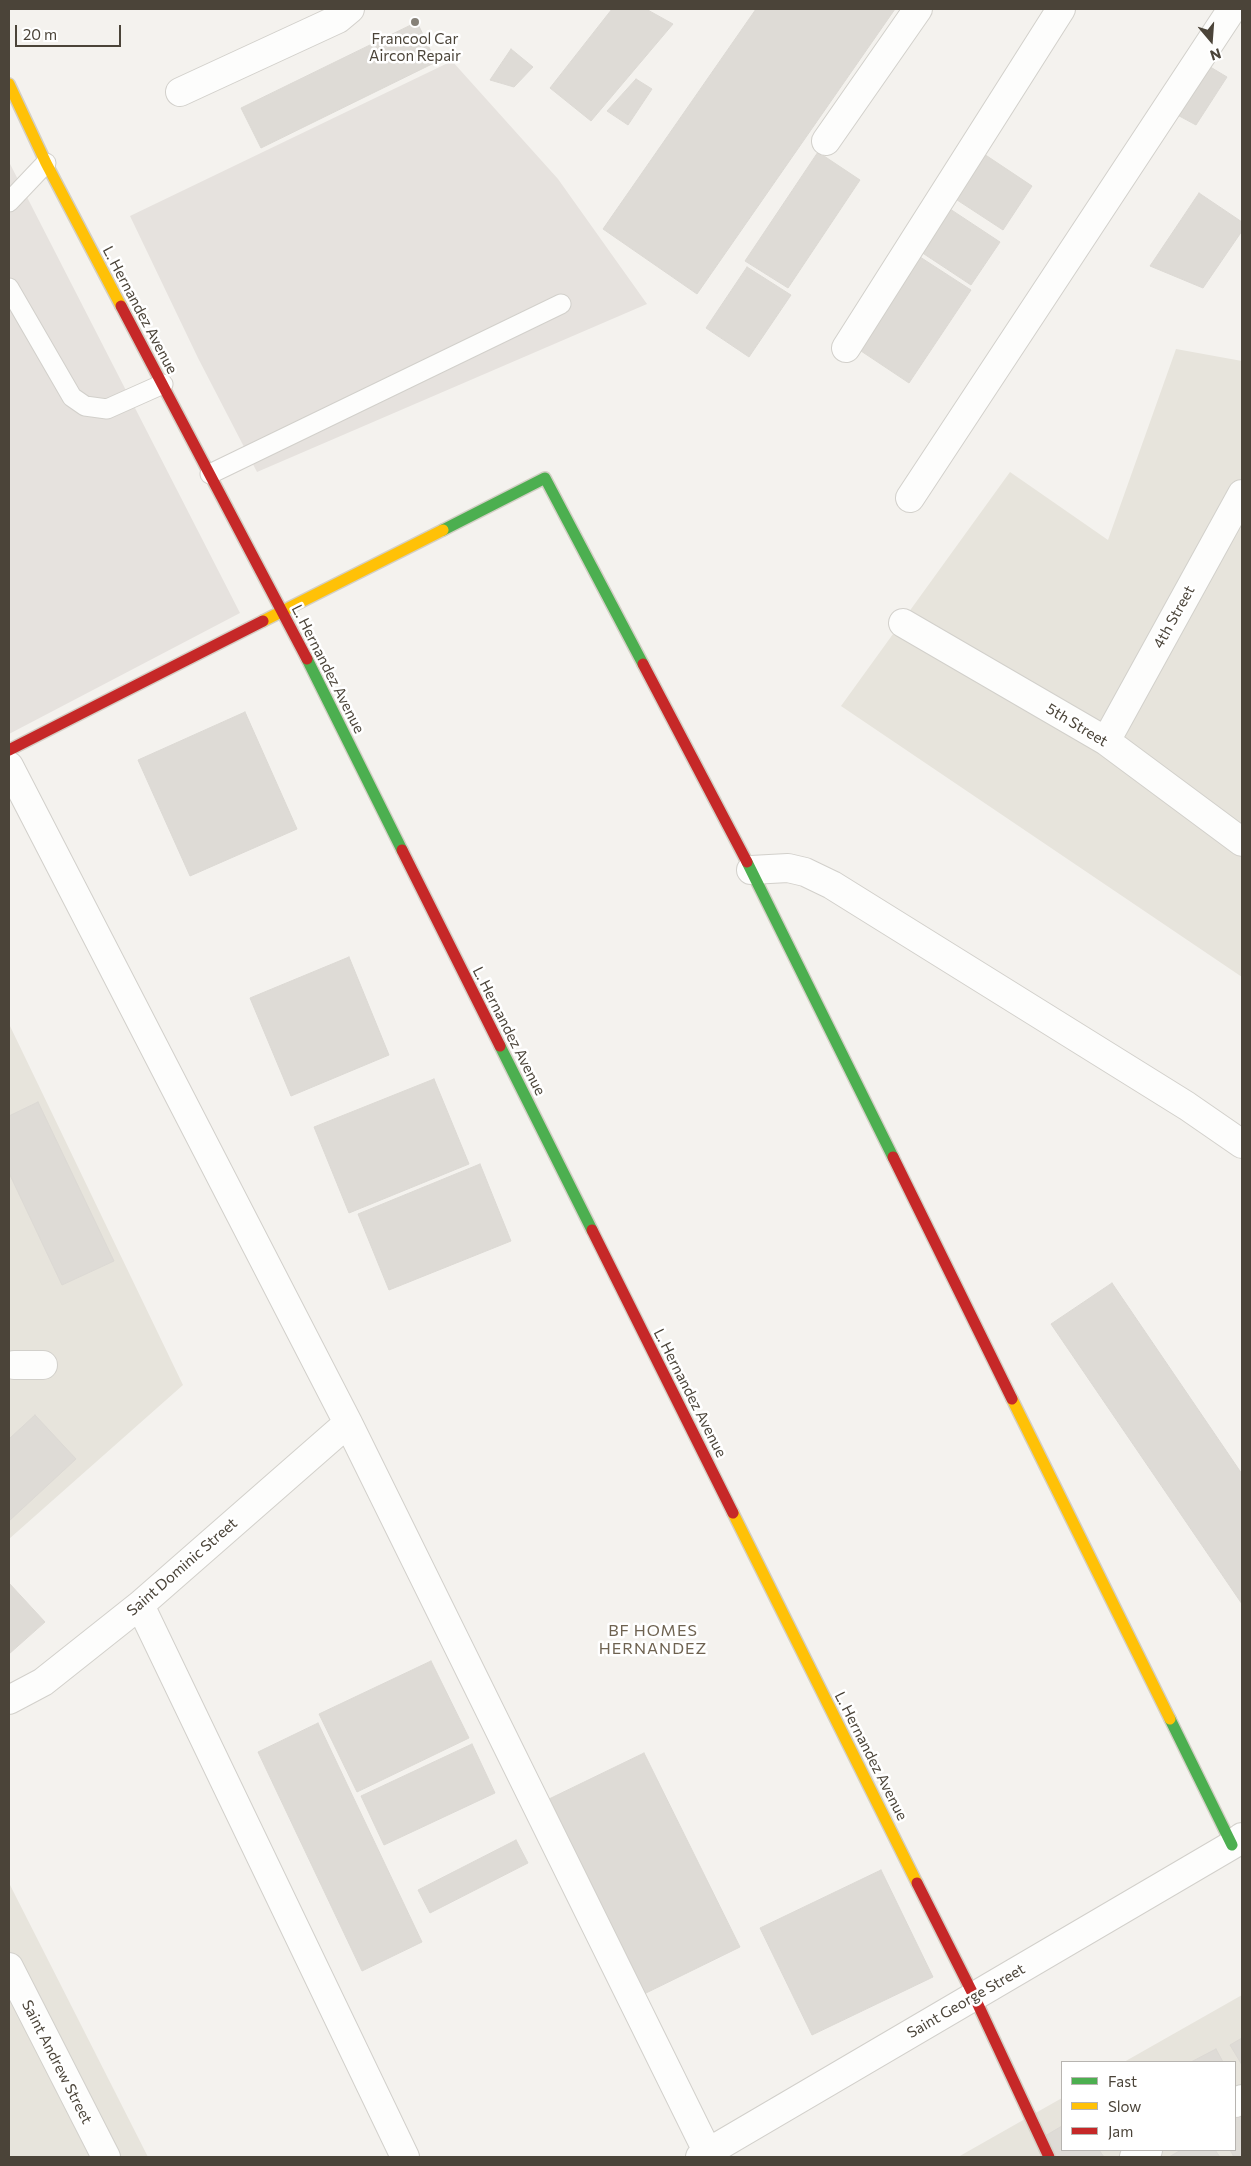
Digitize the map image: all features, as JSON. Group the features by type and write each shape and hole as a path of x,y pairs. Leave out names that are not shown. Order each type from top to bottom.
{"street":[{"path":"180,92 338,19 350,9"},
{"path":"826,141 918,9"},
{"path":"846,348 1062,9"},
{"path":"910,498 1232,9"},
{"name":"L. Hernandez Avenue","path":"9,84 46,164 283,612 974,1996 1049,2157"},
{"path":"9,750 545,478 751,870 1237,1841"},
{"name":"4th Street","path":"1106,741 1242,494"},
{"name":"5th Street","path":"903,622 1106,741 1242,842"},
{"path":"9,766 348,1423 704,2155"},
{"path":"751,870 788,868 805,872 832,885 1187,1106 1242,1144"},
{"path":"11,1363 43,1365"},
{"name":"Saint Dominic Street","path":"9,1700 43,1682 140,1605 348,1423"},
{"path":"140,1605 405,2157"},
{"name":"Saint George Street","path":"704,2155 1237,1841"},
{"name":"Saint Andrew Street","path":"9,1967 106,2157"},
{"path":"1134,2157 1146,2151"}],"lane":[{"path":"9,202 46,164"},
{"path":"9,288 72,397 85,406 107,409 162,384"},
{"path":"210,474 561,304"}],"shaded area":[{"path":"452,61 558,179 647,304 257,472 198,358 130,216"},
{"path":"9,162 240,613 9,734"},
{"path":"1176,349 1242,361 1242,977 841,706 1010,472 1108,540"},
{"path":"9,1024 183,1385 9,1539"},
{"path":"9,1883 148,2157 9,2157"},
{"path":"1242,1995 1242,2157 958,2157 1061,2099 1061,2151 1236,2151 1236,2061 1126,2061"}],"building":[{"path":"612,9 646,9 673,24 591,121 550,88"},
{"path":"756,9 895,9 697,294 603,229"},
{"path":"417,22 436,62 261,148 241,108"},
{"path":"511,49 533,67 514,87 490,80"},
{"path":"1202,62 1227,77 1196,125 1170,111"},
{"path":"636,79 652,89 628,125 607,111"},
{"path":"818,152 860,180 788,288 745,261"},
{"path":"981,152 1032,186 1003,230 951,196"},
{"path":"1199,193 1242,222 1242,231 1203,288 1150,266"},
{"path":"950,209 1000,242 971,285 921,252"},
{"path":"917,255 971,290 909,383 855,347"},
{"path":"747,267 791,295 749,357 706,328"},
{"path":"245,712 297,829 190,876 138,760"},
{"path":"349,957 389,1055 291,1096 250,998"},
{"path":"434,1079 469,1164 349,1213 314,1127"},
{"path":"38,1102 114,1261 62,1285 9,1173 9,1116"},
{"path":"480,1164 511,1241 389,1290 358,1214"},
{"path":"1112,1283 1242,1474 1242,1604 1051,1324"},
{"path":"35,1415 76,1459 9,1521 9,1439"},
{"path":"9,1583 45,1622 9,1654"},
{"path":"431,1661 469,1738 357,1792 319,1714"},
{"path":"318,1723 422,1942 362,1971 258,1752"},
{"path":"472,1744 495,1793 384,1845 361,1796"},
{"path":"644,1753 740,1947 644,1994 549,1799"},
{"path":"516,1840 528,1863 430,1913 418,1890"},
{"path":"881,1870 933,1977 812,2035 760,1928"},
{"path":"1242,2038 1242,2065 1230,2045"},
{"path":"1216,2049 1222,2061 1193,2061"},
{"path":"1242,2115 1242,2157 1234,2157 1231,2151 1236,2151 1236,2118"},
{"path":"1061,2127 1061,2151 1100,2151 1104,2157 1057,2157 1045,2136"},
{"path":"1179,2151 1216,2151 1220,2157 1169,2157"}],"traffic: fast":[{"path":"443,530 545,478 643,664"},
{"path":"307,659 402,850"},
{"path":"747,862 893,1157"},
{"path":"500,1046 592,1230"},
{"path":"1170,1719 1232,1845"}],"traffic: slow":[{"path":"9,84 46,163 121,306"},
{"path":"263,621 443,530"},
{"path":"1012,1399 1170,1719"},
{"path":"733,1513 917,1883"}],"traffic: jam":[{"path":"121,306 307,659"},
{"path":"9,750 263,621"},
{"path":"643,664 747,862"},
{"path":"402,850 500,1046"},
{"path":"893,1157 1012,1399"},
{"path":"592,1230 733,1513"},
{"path":"917,1883 974,1996 1049,2157"}],"place":[{"name":"Francool Car Aircon Repair","path":"415,22"}],"district":[{"name":"BF HOMES HERNANDEZ","path":"653,1640"}]}
